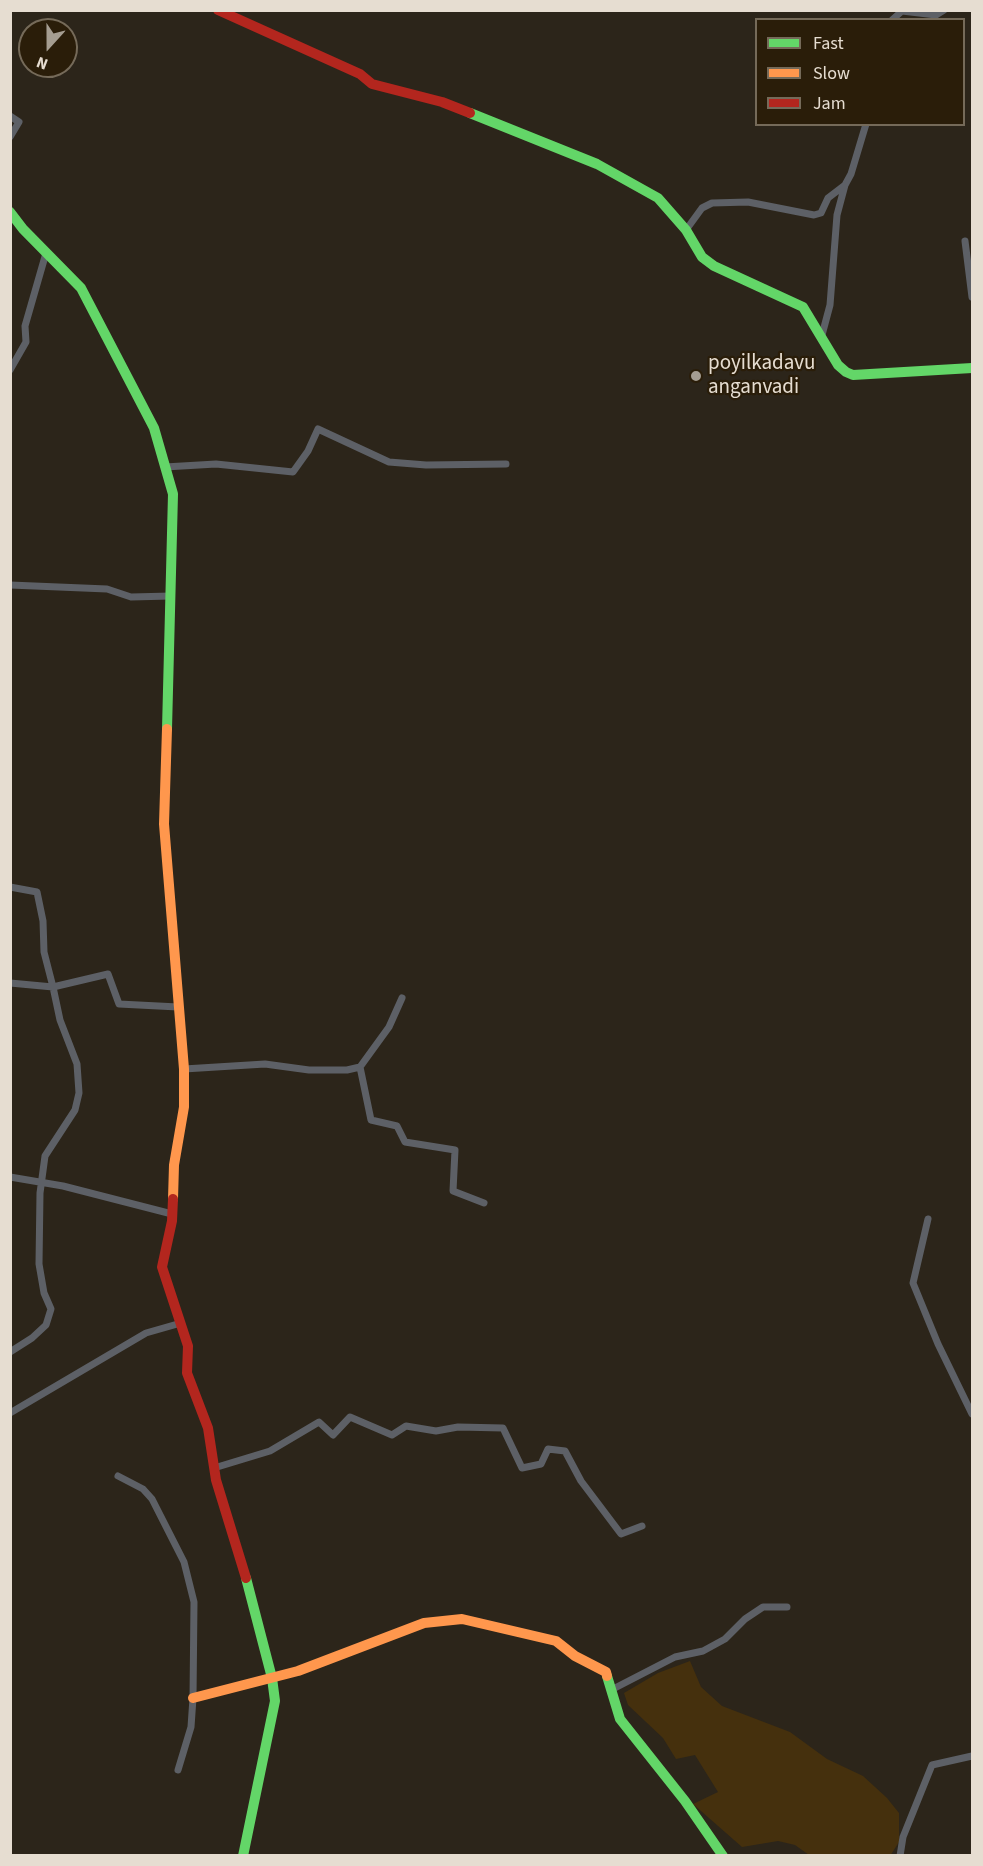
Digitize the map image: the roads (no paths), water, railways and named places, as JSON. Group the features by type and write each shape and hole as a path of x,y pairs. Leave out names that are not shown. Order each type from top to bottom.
{"street":[{"path":"218,10 360,74 372,84 442,102 597,164 658,198 686,230 702,257 714,267 803,307 822,335 838,365 854,375 972,368"},
{"path":"893,18 902,11 936,15 944,10"},
{"path":"10,116 19,122 10,136"},
{"path":"822,335 830,304 837,215 865,126"},
{"path":"686,230 702,208 712,203 748,202 813,215 821,213 828,198 845,185"},
{"path":"10,212 81,288 154,428 173,494 164,824 173,909 184,1069 184,1107 174,1165 172,1214 162,1267 188,1346 187,1373 208,1428 214,1468 272,1678 275,1701 243,1856"},
{"path":"965,241 972,297"},
{"path":"10,370 26,342 25,326 46,253"},
{"path":"165,467 216,464 292,472 308,452 318,429 389,462 426,465 506,464"},
{"path":"10,585 107,589 132,597 171,596"},
{"path":"10,888 37,892 43,921 44,951 60,1020 77,1064 79,1093 75,1110 45,1156 41,1182 39,1264 44,1293 51,1309 46,1325 32,1338 10,1352"},
{"path":"10,983 53,987 108,974 119,1004 178,1007"},
{"path":"184,1069 265,1064 309,1070 347,1070 360,1067 388,1027 402,998"},
{"path":"360,1067 371,1120 397,1126 405,1142 455,1150 453,1191 484,1203"},
{"path":"10,1177 41,1182 172,1214"},
{"path":"928,1220 913,1283 938,1344 972,1414"},
{"path":"10,1413 146,1333 181,1323"},
{"path":"214,1468 270,1451 319,1422 333,1435 350,1417 392,1435 406,1426 436,1431 458,1427 503,1428 522,1468 541,1464 548,1449 565,1451 581,1481 621,1534 642,1526"},
{"path":"118,1476 143,1489 152,1499 184,1562 194,1602 191,1727 178,1770"},
{"path":"612,1690 675,1656 703,1651 725,1639 745,1619 763,1606 787,1607"},
{"path":"193,1698 272,1678 376,1643 424,1623 462,1619 556,1641 574,1656 606,1672 620,1719 685,1801 723,1856"},
{"path":"900,1856 903,1837 932,1765 972,1756"}],"place":[{"name":"poyilkadavu anganvadi","path":"696,376"}]}
